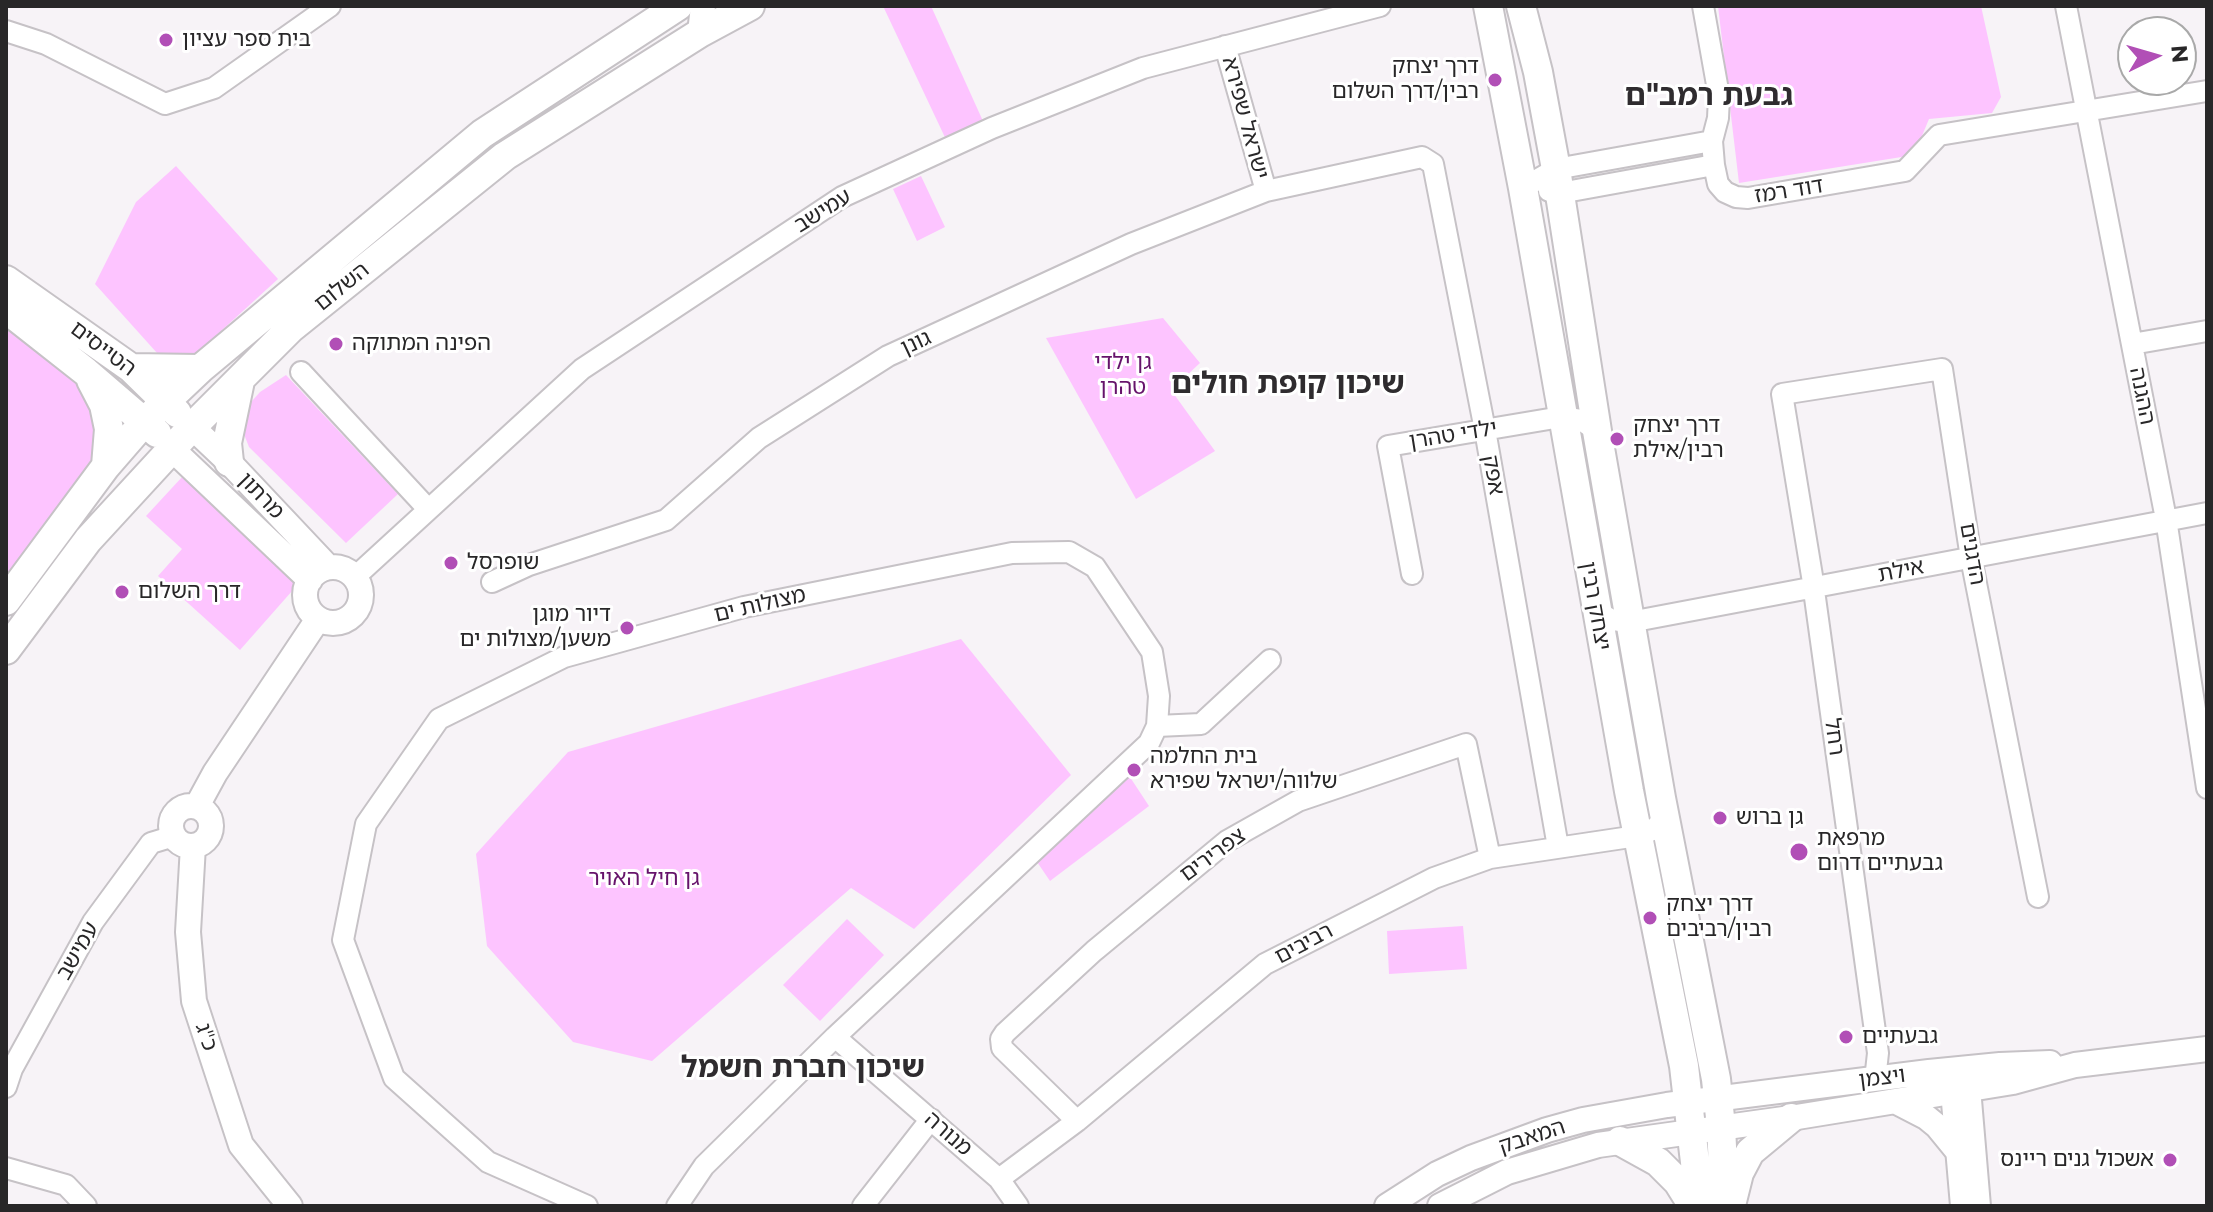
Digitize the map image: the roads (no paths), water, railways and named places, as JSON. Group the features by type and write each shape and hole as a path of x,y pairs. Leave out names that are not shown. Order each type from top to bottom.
{"main road":[{"name":"השלום","path":"6,601 106,466 145,421 200,369 482,134 680,6"},
{"name":"השלום","path":"6,650 88,540 192,427 291,328 505,156 701,19 750,6"},
{"name":"יצחק רבין","path":"1488,6 1637,836 1689,1103 1700,1206"},
{"name":"יצחק רבין","path":"1521,6 1538,72 1558,181 1630,622 1720,1113 1728,1206"},
{"name":"הטייסים","path":"6,280 131,368 192,427"},
{"name":"הטייסים","path":"6,309 145,421 172,449"},
{"path":"131,368 200,369"},
{"path":"86,372 104,405 109,429 106,466"},
{"path":"229,462 228,428 241,376"},
{"path":"1728,1206 1750,1152 1791,1118"},
{"path":"1620,1141 1658,1162 1678,1182 1693,1206"}],"street":[{"path":"6,31 46,44 165,104 214,88 330,6"},
{"path":"680,6 701,19"},
{"name":"עמישב","path":"355,577 582,369 842,197 992,128 1130,73 1380,6"},
{"path":"1558,181 1714,165 1712,141 1719,96 1703,6"},
{"name":"ההגנה","path":"2066,6 2200,695 2207,788"},
{"name":"ישראל שפירא","path":"1225,46 1266,191"},
{"name":"דוד רמז","path":"1714,165 1718,184 1725,192 1748,198 1905,171 1939,135 2207,91"},
{"path":"1523,188 1712,141"},
{"name":"אפק","path":"1374,166 1422,157 1433,164 1485,430 1558,847"},
{"name":"גונן","path":"492,582 529,565 666,520 759,438 888,356 1131,244 1266,191 1374,166"},
{"path":"2132,344 2207,331"},
{"name":"הדגנים","path":"1782,394 1942,369 1971,558 2038,897"},
{"path":"301,372 428,509"},
{"name":"רחל","path":"1782,394 1813,587 1878,1053 1872,1080"},
{"path":"1561,417 1581,420 1597,431"},
{"name":"ילדי טהרן","path":"1412,574 1388,446 1561,417"},
{"name":"מרתון","path":"192,427 229,462 319,573"},
{"name":"מרתון","path":"172,449 319,573"},
{"name":"אילת","path":"1596,611 1612,620 1630,622 2207,513"},
{"name":"מצולות ים","path":"587,1206 488,1162 394,1078 343,940 366,824 439,719 564,657 744,607 1012,553 1069,552 1095,567 1152,652 1159,696 1157,726"},
{"path":"346,569 355,577 362,592 357,611 341,622 332,624 318,619 308,609 305,591 319,573 346,569"},
{"path":"183,841 206,839 211,825 206,812 197,806 215,773 318,619"},
{"path":"677,1206 704,1166 835,1037 1149,743 1157,726 1201,724 1270,660"},
{"name":"צפרירים","path":"1077,1121 1002,1048 1001,1039 1094,951 1227,841 1298,801 1466,744 1490,858"},
{"name":"רביבים","path":"999,1179 1077,1121 1265,964 1434,878 1490,858 1637,836 1653,830 1665,818"},
{"name":"עמישב","path":"6,1087 12,1069 93,922 151,843 183,841"},
{"name":"כ\"ג","path":"183,841 194,1001 241,1145 290,1206"},
{"name":"מנורה","path":"835,1037 999,1179 1018,1206"},
{"name":"ויצמן","path":"1689,1103 1720,1113 1791,1118 1895,1101 2027,1063 2075,1065 2207,1049"},
{"name":"ויצמן","path":"1693,1131 1720,1113 1872,1080 1960,1083"},
{"path":"1960,1083 1955,1148 1961,1206"},
{"path":"1960,1083 1980,1206"},
{"path":"1895,1101 1926,1117 1955,1148"},
{"name":"המאבק","path":"1387,1206 1437,1174 1520,1139 1583,1120 1689,1103"},
{"path":"863,1206 931,1119"},
{"name":"המאבק","path":"1440,1206 1507,1172 1583,1149 1693,1131"},
{"path":"6,1168 66,1185 86,1206"}],"place":[{"name":"בית ספר עציון","path":"166,40"},
{"name":"דרך יצחק רבין/דרך השלום","path":"1495,80"},
{"name":"הפינה המתוקה","path":"336,344"},
{"name":"דרך יצחק רבין/אילת","path":"1617,439"},
{"name":"שופרסל","path":"451,563"},
{"name":"דרך השלום","path":"122,592"},
{"name":"דיור מוגן משען/מצולות ים","path":"627,628"},
{"name":"בית החלמה שלווה/ישראל שפירא","path":"1134,770"},
{"name":"גן ברוש","path":"1720,818"},
{"name":"מרפאת גבעתיים דרום","path":"1799,852"},
{"name":"דרך יצחק רבין/רביבים","path":"1650,918"},
{"name":"גבעתיים","path":"1846,1037"},
{"name":"אשכול גנים ריינס","path":"2170,1160"}],"district":[{"name":"גבעת רמב\"ם","path":"1709,96"},
{"name":"שיכון קופת חולים","path":"1288,384"},
{"name":"שיכון חברת חשמל","path":"803,1068"}],"park label":[{"name":"גן ילדי טהרן","path":"1123,376"},
{"name":"גן חיל האויר","path":"644,879"}]}
